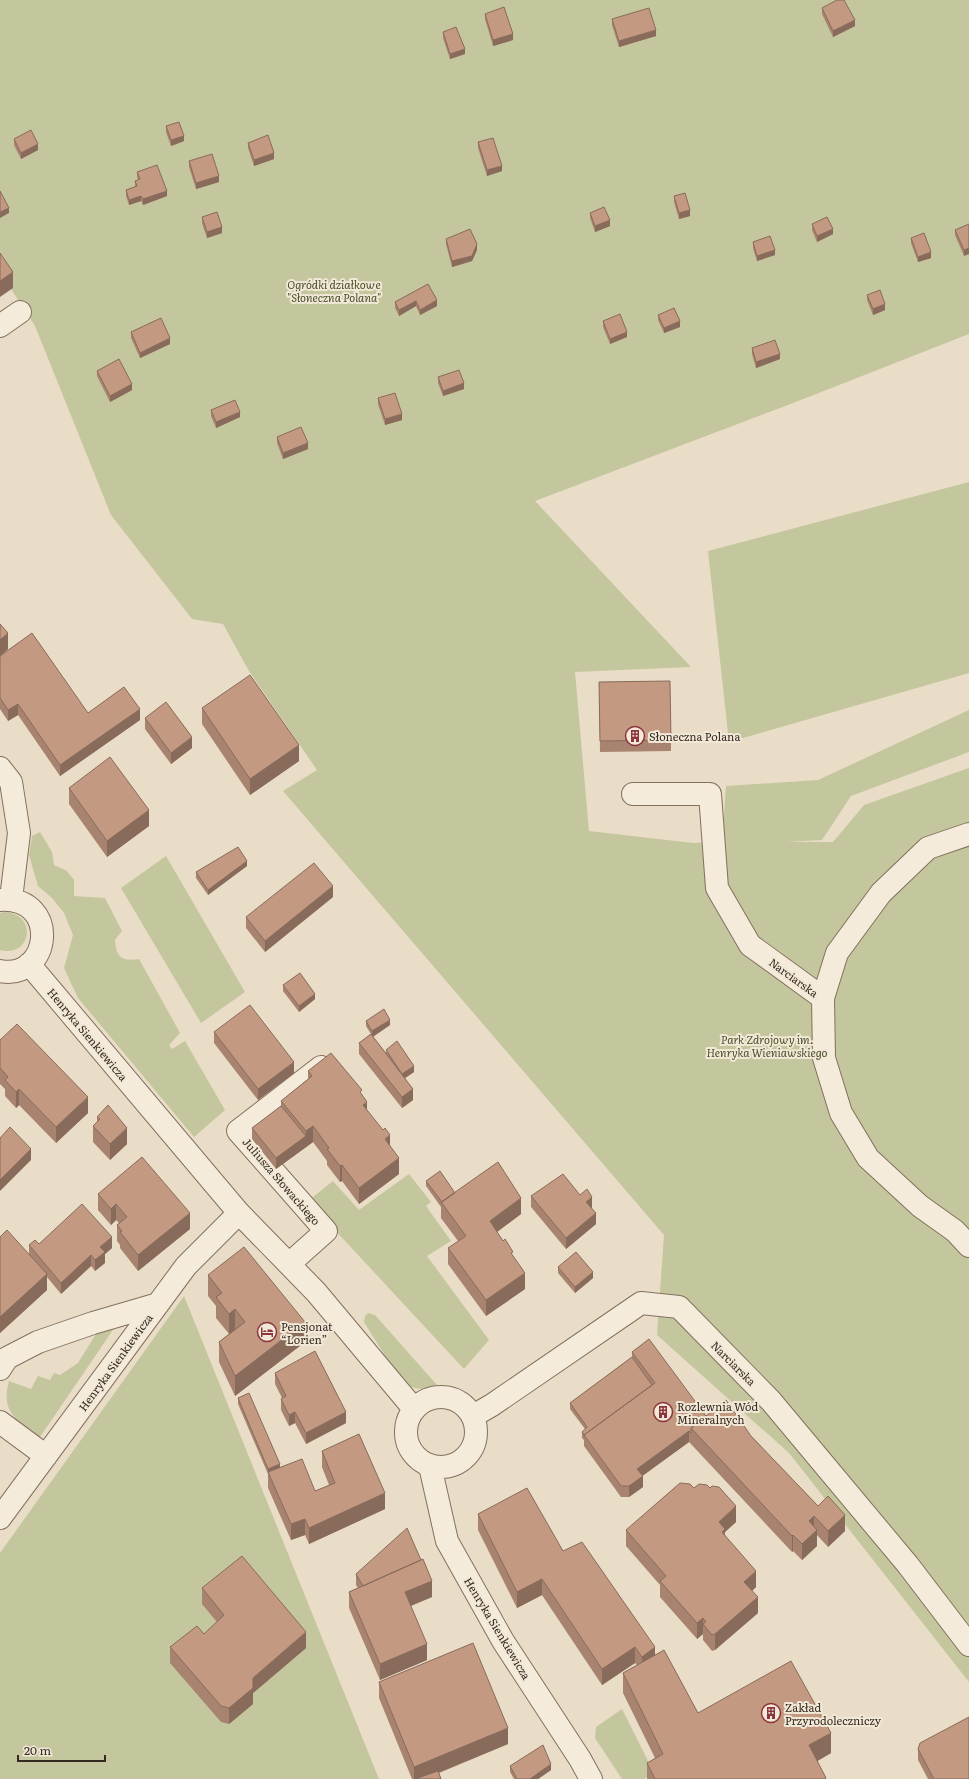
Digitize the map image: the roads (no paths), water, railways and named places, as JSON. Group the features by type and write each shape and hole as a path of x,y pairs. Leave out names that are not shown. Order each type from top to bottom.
{"street":[{"path":"0,326 20,312"},
{"path":"0,768 11,782 19,833 6,899 25,903 36,913 42,925 43,940 38,953 29,964 16,971 0,971"},
{"name":"Narciarska","path":"633,794 710,794 718,888 750,945 823,998 824,1058 841,1113 868,1158 920,1206 955,1231 969,1246"},
{"path":"823,998 837,953 881,893 928,848 969,834"},
{"name":"Henryka Sienkiewicza","path":"29,964 239,1213 316,1292 414,1409"},
{"name":"Juliusza Słowackiego","path":"289,1264 326,1231 238,1130 321,1067"},
{"name":"Henryka Sienkiewicza","path":"0,1518 186,1266 239,1213"},
{"name":"Narciarska","path":"473,1416 492,1406 641,1303 679,1307 771,1401 908,1565 969,1645"},
{"path":"0,1369 8,1358 38,1342 93,1323 158,1304"},
{"path":"439,1397 452,1398 464,1405 473,1416 477,1429 475,1443 468,1455 457,1464 444,1468 430,1466 418,1459 410,1448 406,1435 407,1421 414,1409 425,1400 439,1397"},
{"path":"0,1422 46,1456"},
{"name":"Henryka Sienkiewicza","path":"430,1466 447,1541 503,1641 576,1752 591,1779"}],"place":[{"name":"Słoneczna Polana","path":"635,736"},
{"name":"Pensjonat “Lorien”","path":"267,1332"},
{"name":"Rozlewnia Wód Mineralnych","path":"663,1412"},
{"name":"Zakład Przyrodoleczniczy","path":"771,1713"}],"park label":[{"name":"Ogródki działkowe \"Słoneczna Polana\"","path":"334,290"},
{"name":"Park Zdrojowy im. Henryka Wieniawskiego","path":"767,1045"}]}
